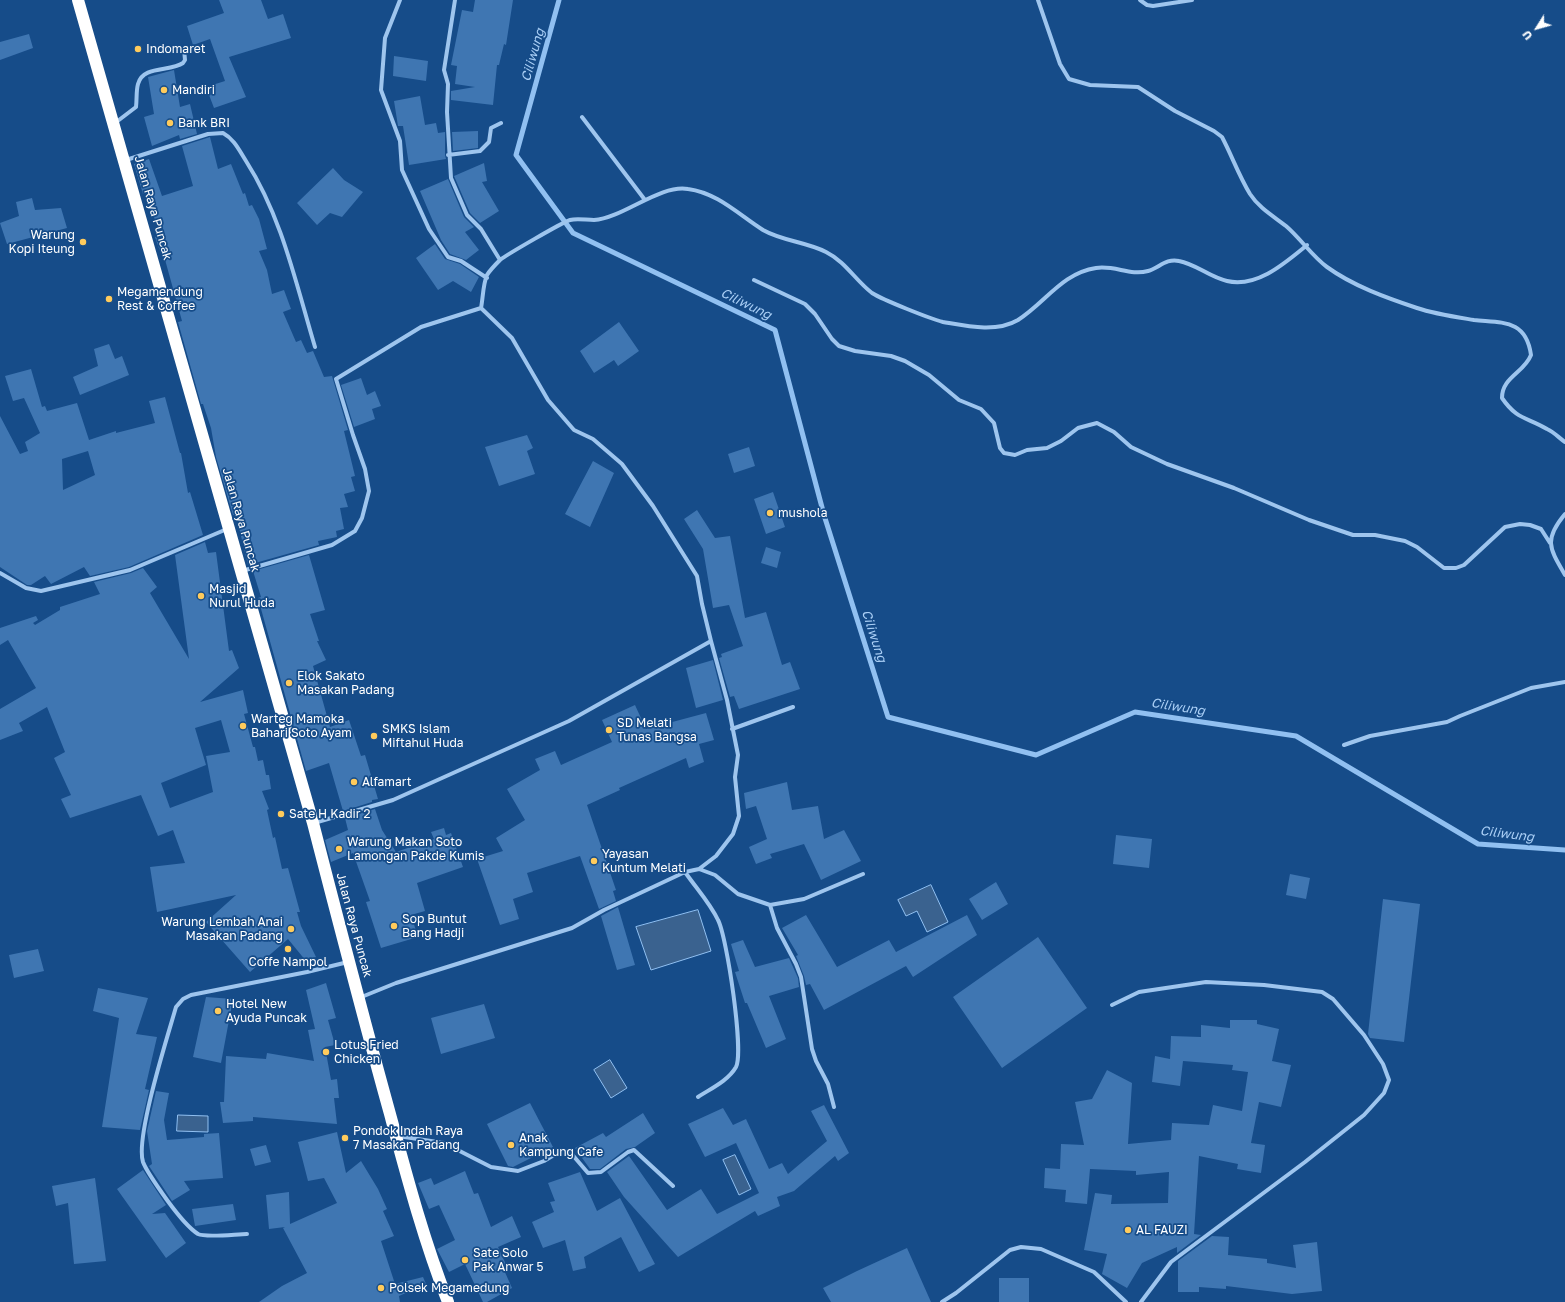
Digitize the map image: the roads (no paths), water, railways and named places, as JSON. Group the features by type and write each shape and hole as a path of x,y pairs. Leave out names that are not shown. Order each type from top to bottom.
{"highway":[{"name":"Jalan Raya Puncak","path":"78,0 313,823 348,961 396,1135 434,1268 448,1302"}],"street":[{"path":"400,0 385,38 381,90 400,141 402,170 429,229 448,257 461,260 487,278"},
{"path":"455,0 444,70 448,84 448,154 450,178 467,215 481,229 500,260"},
{"path":"1038,0 1060,64 1069,79 1090,85 1138,87 1176,111 1214,131 1222,137 1251,195 1264,211 1286,226 1307,245 1326,266 1354,283 1419,309 1474,320 1498,321 1512,325 1520,331 1526,338 1531,355 1524,367 1504,385 1502,398 1509,408 1521,418 1547,429 1565,442"},
{"path":"1140,0 1146,5 1153,6 1192,0"},
{"path":"114,125 136,107 138,83 142,78 153,71 183,63 185,60 184,50"},
{"path":"582,117 645,200"},
{"path":"448,154 480,151 489,142 490,128 501,123"},
{"path":"125,161 208,134 223,133 232,139 259,181 272,207 315,347"},
{"path":"481,308 488,274 500,260 569,220 597,220 610,216 645,200 668,192 687,188 705,194 728,205 765,231 824,251 841,260 873,294 939,321 981,328 1016,321 1062,282 1081,271 1112,267 1131,273 1149,271 1163,263 1175,260 1188,263 1227,281 1241,282 1270,272 1286,262 1307,245"},
{"path":"754,280 805,304 839,346 855,351 891,356 905,361 929,374 959,400 980,409 994,423 1000,448 1007,454 1015,455 1031,450 1047,448 1061,441 1078,428 1087,424 1097,423 1114,432 1131,447 1167,464 1234,488 1309,520 1345,533 1382,536 1405,541 1417,547 1444,568 1456,568 1464,565 1505,527 1520,524 1530,525 1541,529 1550,542 1554,557 1565,575"},
{"path":"241,571 332,545 355,530 362,518 369,491 365,468 353,435 336,378 421,327 481,308"},
{"path":"359,998 396,983 572,928 604,910 685,872 699,869 716,856 733,834 737,825 738,816 735,777 738,755 727,700 702,604 697,576 653,506 622,464 593,439 574,430 548,400 512,338 481,308"},
{"path":"1550,542 1556,526 1565,514"},
{"path":"0,573 26,588 41,590 130,570 229,528"},
{"path":"313,823 393,800 570,721 711,640"},
{"path":"1344,745 1370,736 1448,722 1531,688 1565,682"},
{"path":"732,729 793,707"},
{"path":"699,869 715,874 738,894 770,905 804,899 863,874"},
{"path":"685,872 718,920 727,946 734,997 738,1054 736,1066 727,1077 698,1097"},
{"path":"770,905 777,928 796,964 801,977 812,1049 816,1061 828,1084 834,1107"},
{"path":"247,1234 198,1234 179,1216 158,1188 143,1161 142,1144 150,1106 176,1007 183,999 191,995 307,972 348,961"},
{"path":"1112,1005 1139,992 1206,982 1264,985 1322,992 1333,999 1364,1035 1383,1064 1388,1080 1384,1093 1364,1115 1299,1166 1170,1262 1141,1302"},
{"path":"396,1135 444,1143 491,1167 518,1171 544,1161 559,1152 570,1152 588,1173 601,1172 628,1152 634,1150 673,1186"},
{"path":"942,1302 956,1293 1010,1250 1021,1247 1041,1249 1094,1272 1126,1302"}],"water":[{"path":"931,885 948,922 927,932 917,911 906,916 898,900"},
{"path":"698,910 711,951 651,970 636,927"},
{"path":"610,1060 627,1088 611,1098 594,1070"},
{"path":"178,1115 208,1116 208,1132 177,1131"},
{"path":"735,1155 751,1189 739,1195 723,1160"}],"waterway":[{"name":"Ciliwung","path":"559,0 516,155 573,233 775,330 824,515 888,717 1036,755 1135,712 1296,736 1478,844 1565,850"}],"place":[{"name":"Indomaret","path":"138,49"},
{"name":"Mandiri","path":"164,90"},
{"name":"Bank BRI","path":"170,123"},
{"name":"Warung Kopi Iteung","path":"83,242"},
{"name":"Megamendung Rest & Coffee","path":"109,299"},
{"name":"mushola","path":"770,513"},
{"name":"Masjid Nurul Huda","path":"201,596"},
{"name":"Elok Sakato Masakan Padang","path":"289,683"},
{"name":"Warteg Mamoka Bahari Soto Ayam","path":"243,726"},
{"name":"SD Melati Tunas Bangsa","path":"609,730"},
{"name":"SMKS Islam Miftahul Huda","path":"374,736"},
{"name":"Alfamart","path":"354,782"},
{"name":"Sate H Kadir 2","path":"281,814"},
{"name":"Warung Makan Soto Lamongan Pakde Kumis","path":"339,849"},
{"name":"Yayasan Kuntum Melati","path":"594,861"},
{"name":"Sop Buntut Bang Hadji","path":"394,926"},
{"name":"Warung Lembah Anai Masakan Padang","path":"291,929"},
{"name":"Coffe Nampol","path":"288,949"},
{"name":"Hotel New Ayuda Puncak","path":"218,1011"},
{"name":"Lotus Fried Chicken","path":"326,1052"},
{"name":"Pondok Indah Raya 7 Masakan Padang","path":"345,1138"},
{"name":"Anak Kampung Cafe","path":"511,1145"},
{"name":"AL FAUZI","path":"1128,1230"},
{"name":"Sate Solo Pak Anwar 5","path":"465,1260"},
{"name":"Polsek Megamedung","path":"381,1288"}]}
